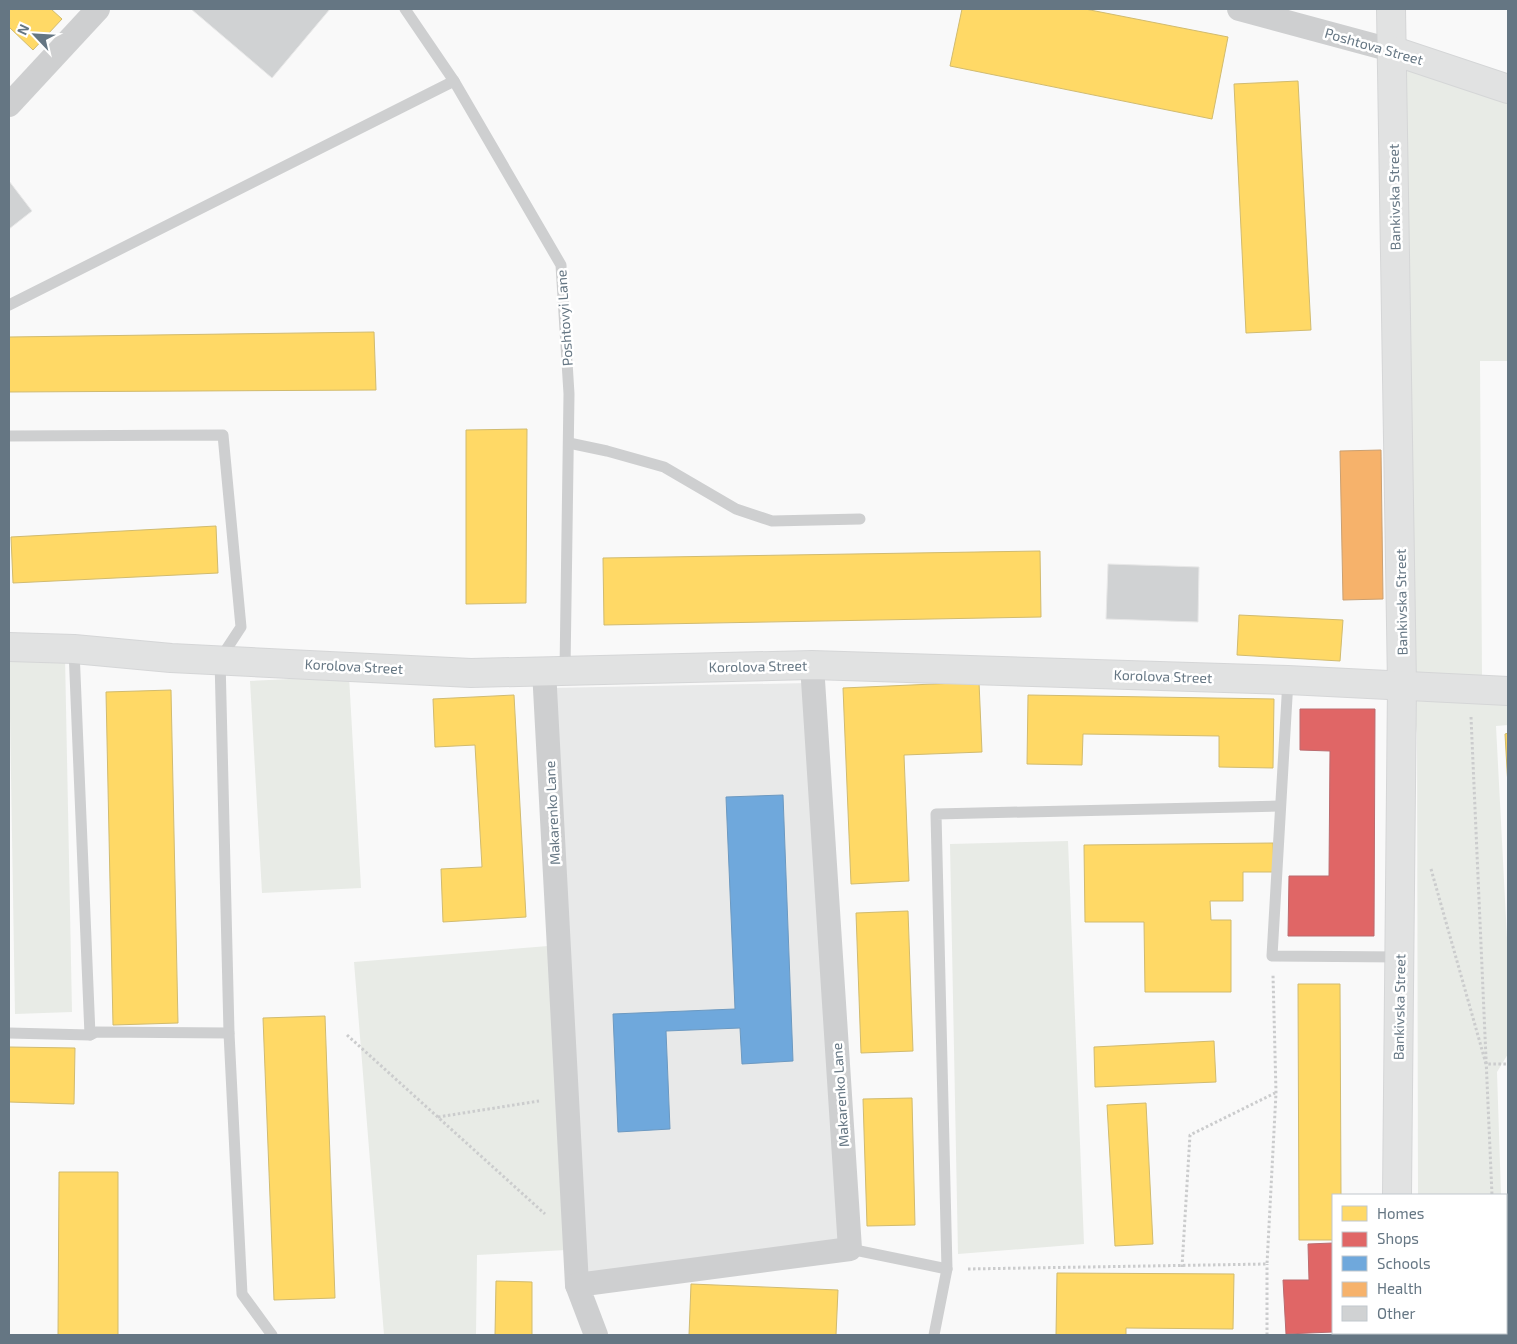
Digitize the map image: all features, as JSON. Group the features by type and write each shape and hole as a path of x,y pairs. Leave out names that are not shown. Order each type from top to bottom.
{"street":[{"path":"9,105 98,9"},
{"name":"Poshtova Street","path":"1239,9 1391,50 1508,89"},
{"name":"Bankivska Street","path":"1391,9 1402,686 1397,1194"},
{"name":"Korolova Street","path":"9,647 74,649 121,655 471,673 812,666 1288,680 1508,691"},
{"name":"Makarenko Lane","path":"812,666 850,1249"},
{"name":"Makarenko Lane","path":"555,670 567,1096 577,1285 596,1335"},
{"path":"577,1285 850,1249"}],"lane":[{"name":"Poshtovyi Lane","path":"405,9 454,81 561,266 569,394 569,442 555,670"},
{"path":"9,305 454,81"},
{"path":"9,436 223,435 241,627 220,659 229,1033 242,1294 272,1335"},
{"path":"569,442 608,450 664,467 736,509 772,521 860,519"},
{"path":"74,649 90,1035"},
{"path":"1288,680 1272,956 1400,957"},
{"path":"934,1335 947,1269 936,814 1280,806"},
{"path":"9,1033 90,1035 96,1032 229,1033"},
{"path":"850,1249 947,1269"}],"path":[{"path":"1470,689 1492,1194"},
{"path":"1429,861 1486,1064"},
{"path":"1267,1335 1268,1264 1276,1092 1272,956"},
{"path":"347,1035 575,1241"},
{"path":"1486,1064 1508,1064"},
{"path":"1182,1267 1190,1135 1276,1092"},
{"path":"438,1118 567,1096"},
{"path":"947,1269 1182,1267 1268,1264"}],"shaded area":[{"path":"1404,67 1508,99 1508,361 1480,361 1482,676 1410,675"},
{"path":"65,656 72,1012 15,1014 9,657"},
{"path":"349,676 361,888 262,893 250,681"},
{"path":"808,683 840,1243 582,1279 549,688"},
{"path":"1413,701 1508,704 1508,725 1496,726 1508,957 1508,1054 1497,1072 1501,1194 1418,1194 1417,734"},
{"path":"1068,841 1084,1244 958,1254 950,844"},
{"path":"548,946 566,1250 477,1255 476,1335 384,1335 354,962"}],"building: Homes":[{"path":"9,9 51,9 62,19 33,50 9,27"},
{"path":"962,9 1085,9 1228,37 1212,119 950,66"},
{"path":"1298,81 1311,330 1246,333 1234,84"},
{"path":"374,332 376,390 9,392 9,337"},
{"path":"527,429 526,603 466,604 466,430"},
{"path":"216,526 218,573 13,583 11,537"},
{"path":"1040,551 1041,617 604,625 603,558"},
{"path":"1239,615 1343,620 1340,661 1237,655"},
{"path":"979,682 982,752 904,755 909,881 851,884 843,688"},
{"path":"171,690 178,1023 113,1025 106,692"},
{"path":"514,695 526,917 443,922 441,869 482,867 475,745 435,747 433,699"},
{"path":"1028,695 1274,699 1273,768 1219,767 1219,736 1083,734 1082,765 1027,764"},
{"path":"1508,733 1508,786 1505,734"},
{"path":"1273,843 1274,872 1243,872 1243,901 1210,901 1211,920 1231,920 1231,992 1145,992 1144,922 1085,922 1084,845"},
{"path":"908,911 913,1051 861,1053 856,913"},
{"path":"1298,984 1340,984 1341,1194 1332,1194 1332,1240 1299,1240"},
{"path":"325,1016 335,1298 274,1300 263,1018"},
{"path":"1214,1041 1216,1082 1095,1087 1094,1047"},
{"path":"9,1047 75,1048 74,1104 9,1102"},
{"path":"912,1098 915,1225 867,1226 863,1099"},
{"path":"1146,1103 1153,1244 1115,1246 1107,1105"},
{"path":"59,1172 118,1172 118,1335 58,1335"},
{"path":"1057,1273 1234,1274 1233,1329 1126,1328 1126,1335 1056,1335"},
{"path":"496,1281 532,1282 532,1335 495,1335"},
{"path":"691,1284 838,1290 836,1335 689,1335"}],"building: Shops":[{"path":"1300,709 1375,709 1374,936 1288,936 1289,876 1329,876 1330,751 1300,750"},
{"path":"1332,1243 1332,1332 1286,1334 1283,1280 1309,1280 1308,1244"}],"building: Schools":[{"path":"783,795 793,1061 742,1064 740,1028 666,1031 670,1129 618,1132 613,1014 735,1009 726,797"}],"building: Health":[{"path":"1381,450 1383,599 1343,600 1340,451"}],"building: Other":[{"path":"191,9 330,9 272,78"},
{"path":"9,181 32,211 9,229"},
{"path":"1108,564 1199,567 1198,622 1106,619"}]}
